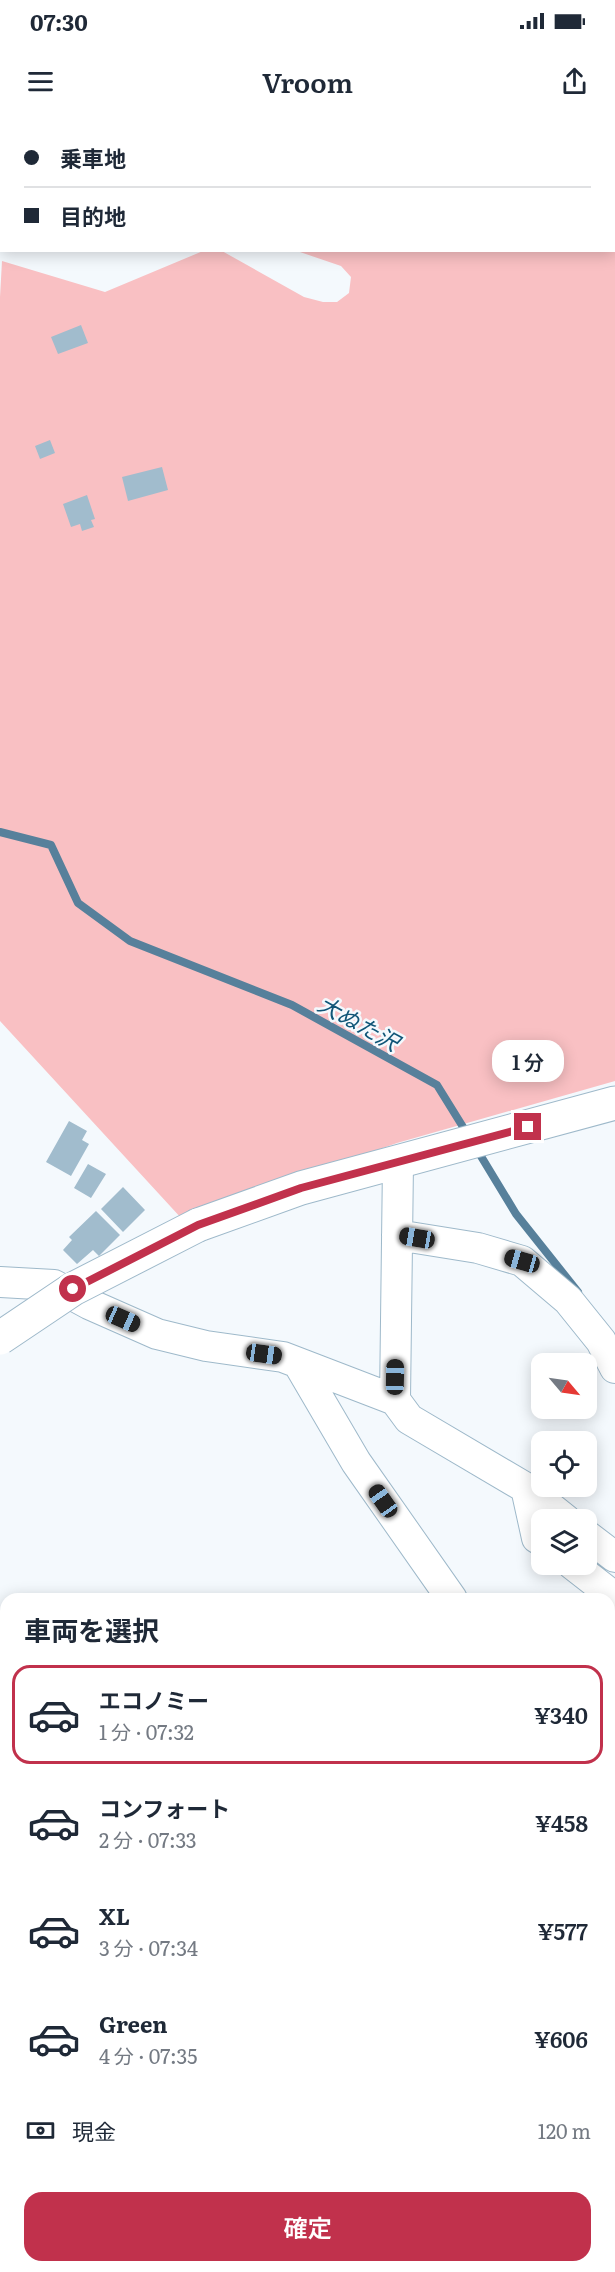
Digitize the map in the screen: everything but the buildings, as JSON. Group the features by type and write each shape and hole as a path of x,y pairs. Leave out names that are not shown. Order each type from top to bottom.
{"street":[{"path":"0,1338 73,1289 198,1225 301,1188 615,1103"},
{"path":"395,1400 398,1163"},
{"path":"397,1235 478,1248 522,1261 568,1300 601,1341 615,1368"},
{"path":"0,1282 54,1285 89,1304 157,1334 206,1346 283,1357 395,1400 409,1419 526,1488 552,1509"},
{"path":"298,1363 356,1462 448,1593"},
{"path":"526,1488 531,1511"},
{"path":"597,1543 615,1557"},
{"path":"586,1575 609,1593"}],"shaded area":[{"path":"201,252 224,252 304,297 323,302 337,302 349,293 351,277 341,266 300,252 615,252 615,1081 397,1143 182,1219 0,1021 0,297 2,261 105,292"}],"waterway":[{"name":"大ぬた沢","path":"0,832 51,845 78,903 130,941 292,1005 437,1085 468,1135"},
{"name":"大ぬた沢","path":"476,1148 516,1214 578,1292"}],"route":[{"path":"73,1289 198,1225 301,1188 528,1127"}]}
